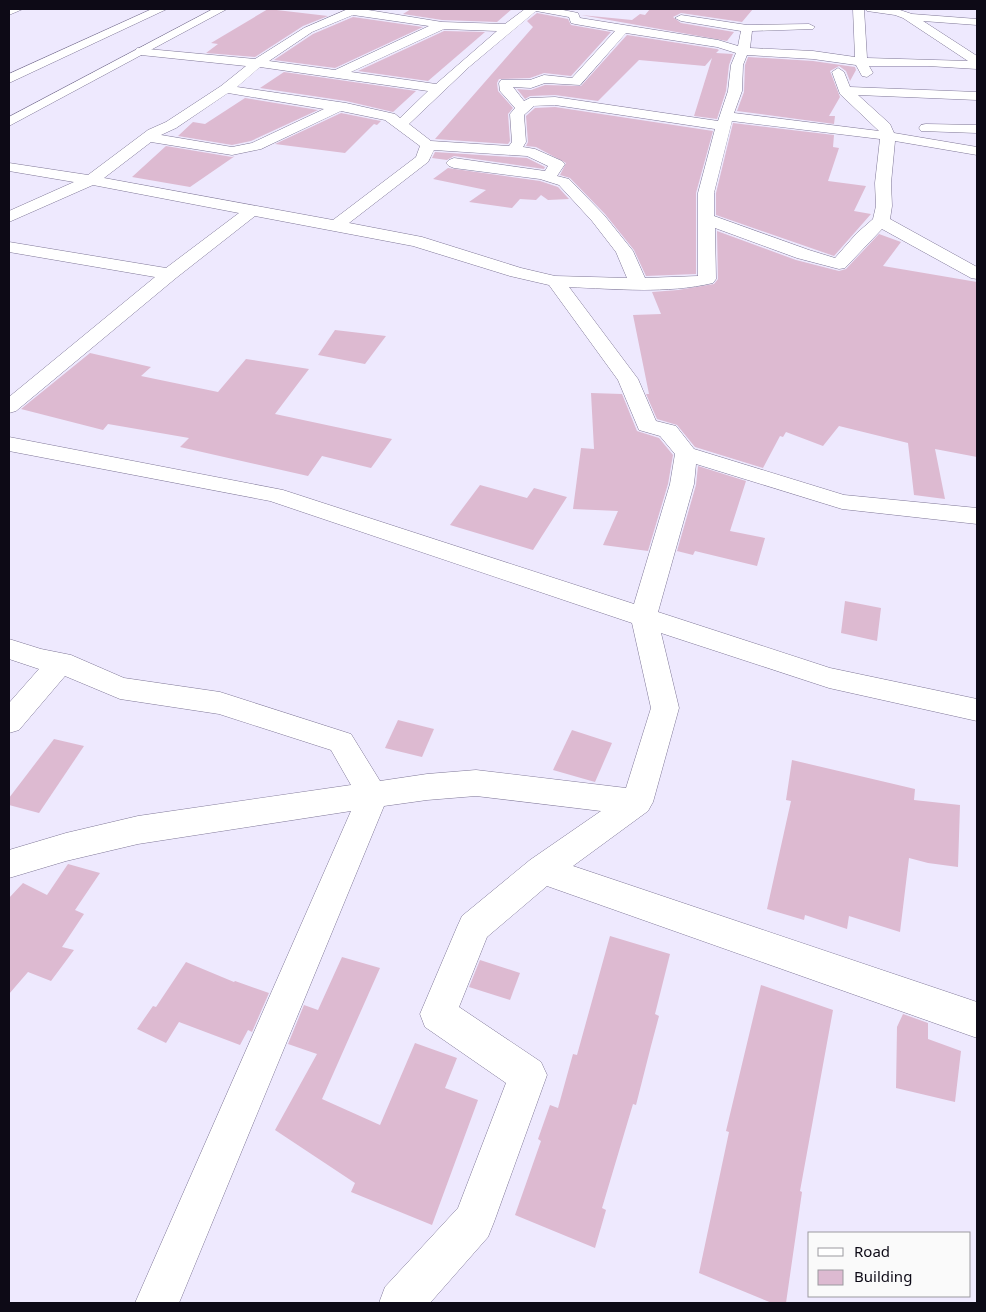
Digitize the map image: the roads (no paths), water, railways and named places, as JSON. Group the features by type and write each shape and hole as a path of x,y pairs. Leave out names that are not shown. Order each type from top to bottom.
{"street":[{"path":"9,12 17,9"},
{"path":"9,79 162,9"},
{"path":"9,122 221,9"},
{"path":"400,125 438,88 506,28 532,9"},
{"path":"541,9 574,15 575,21 718,44 743,51 810,36"},
{"path":"657,34 672,22 698,9"},
{"path":"859,9 864,67"},
{"path":"871,9 977,22"},
{"path":"9,216 91,180 148,137 226,89 257,63 308,30 354,10 442,25 506,28"},
{"path":"900,12 924,28 944,38 977,61"},
{"path":"680,18 810,36 864,67 896,75"},
{"path":"337,74 442,25"},
{"path":"522,107 507,91 506,83 531,84 544,79 575,82 624,28"},
{"path":"9,167 91,180 416,241 516,272 555,281 639,284 695,282 707,279 706,193 742,66 747,28"},
{"path":"924,28 968,34"},
{"path":"141,51 257,63 438,88"},
{"path":"977,65 928,62 864,67 833,72 845,92 886,131 977,151"},
{"path":"148,137 232,152 245,150 342,107 364,94 382,80"},
{"path":"952,84 970,108"},
{"path":"226,89 342,107 390,117 425,152 544,175 548,178 564,182 598,218 624,251 639,284"},
{"path":"845,92 977,96"},
{"path":"514,149 519,142 517,114 522,107 530,102 555,101 725,121 886,131 977,129"},
{"path":"706,219 803,254 839,264 863,237 881,221 884,206 883,183 886,131"},
{"path":"336,225 425,152 469,149 514,149 530,152 557,164 548,178"},
{"path":"9,407 170,274 252,210"},
{"path":"881,221 977,274"},
{"path":"9,247 170,274"},
{"path":"555,281 628,379 647,425 668,431 686,454 842,502 977,516"},
{"path":"9,444 275,495 644,615 829,678 977,710"},
{"path":"401,1303 473,1222 528,1075 438,1014 474,927 542,870 637,802 665,708 644,615 682,484 686,454"},
{"path":"9,649 40,660 61,662 120,688 220,703 341,742 373,796"},
{"path":"9,722 61,662"},
{"path":"9,864 66,847 138,830 427,787 476,783 637,802"},
{"path":"157,1303 373,796"},
{"path":"542,870 977,1020"}]}
